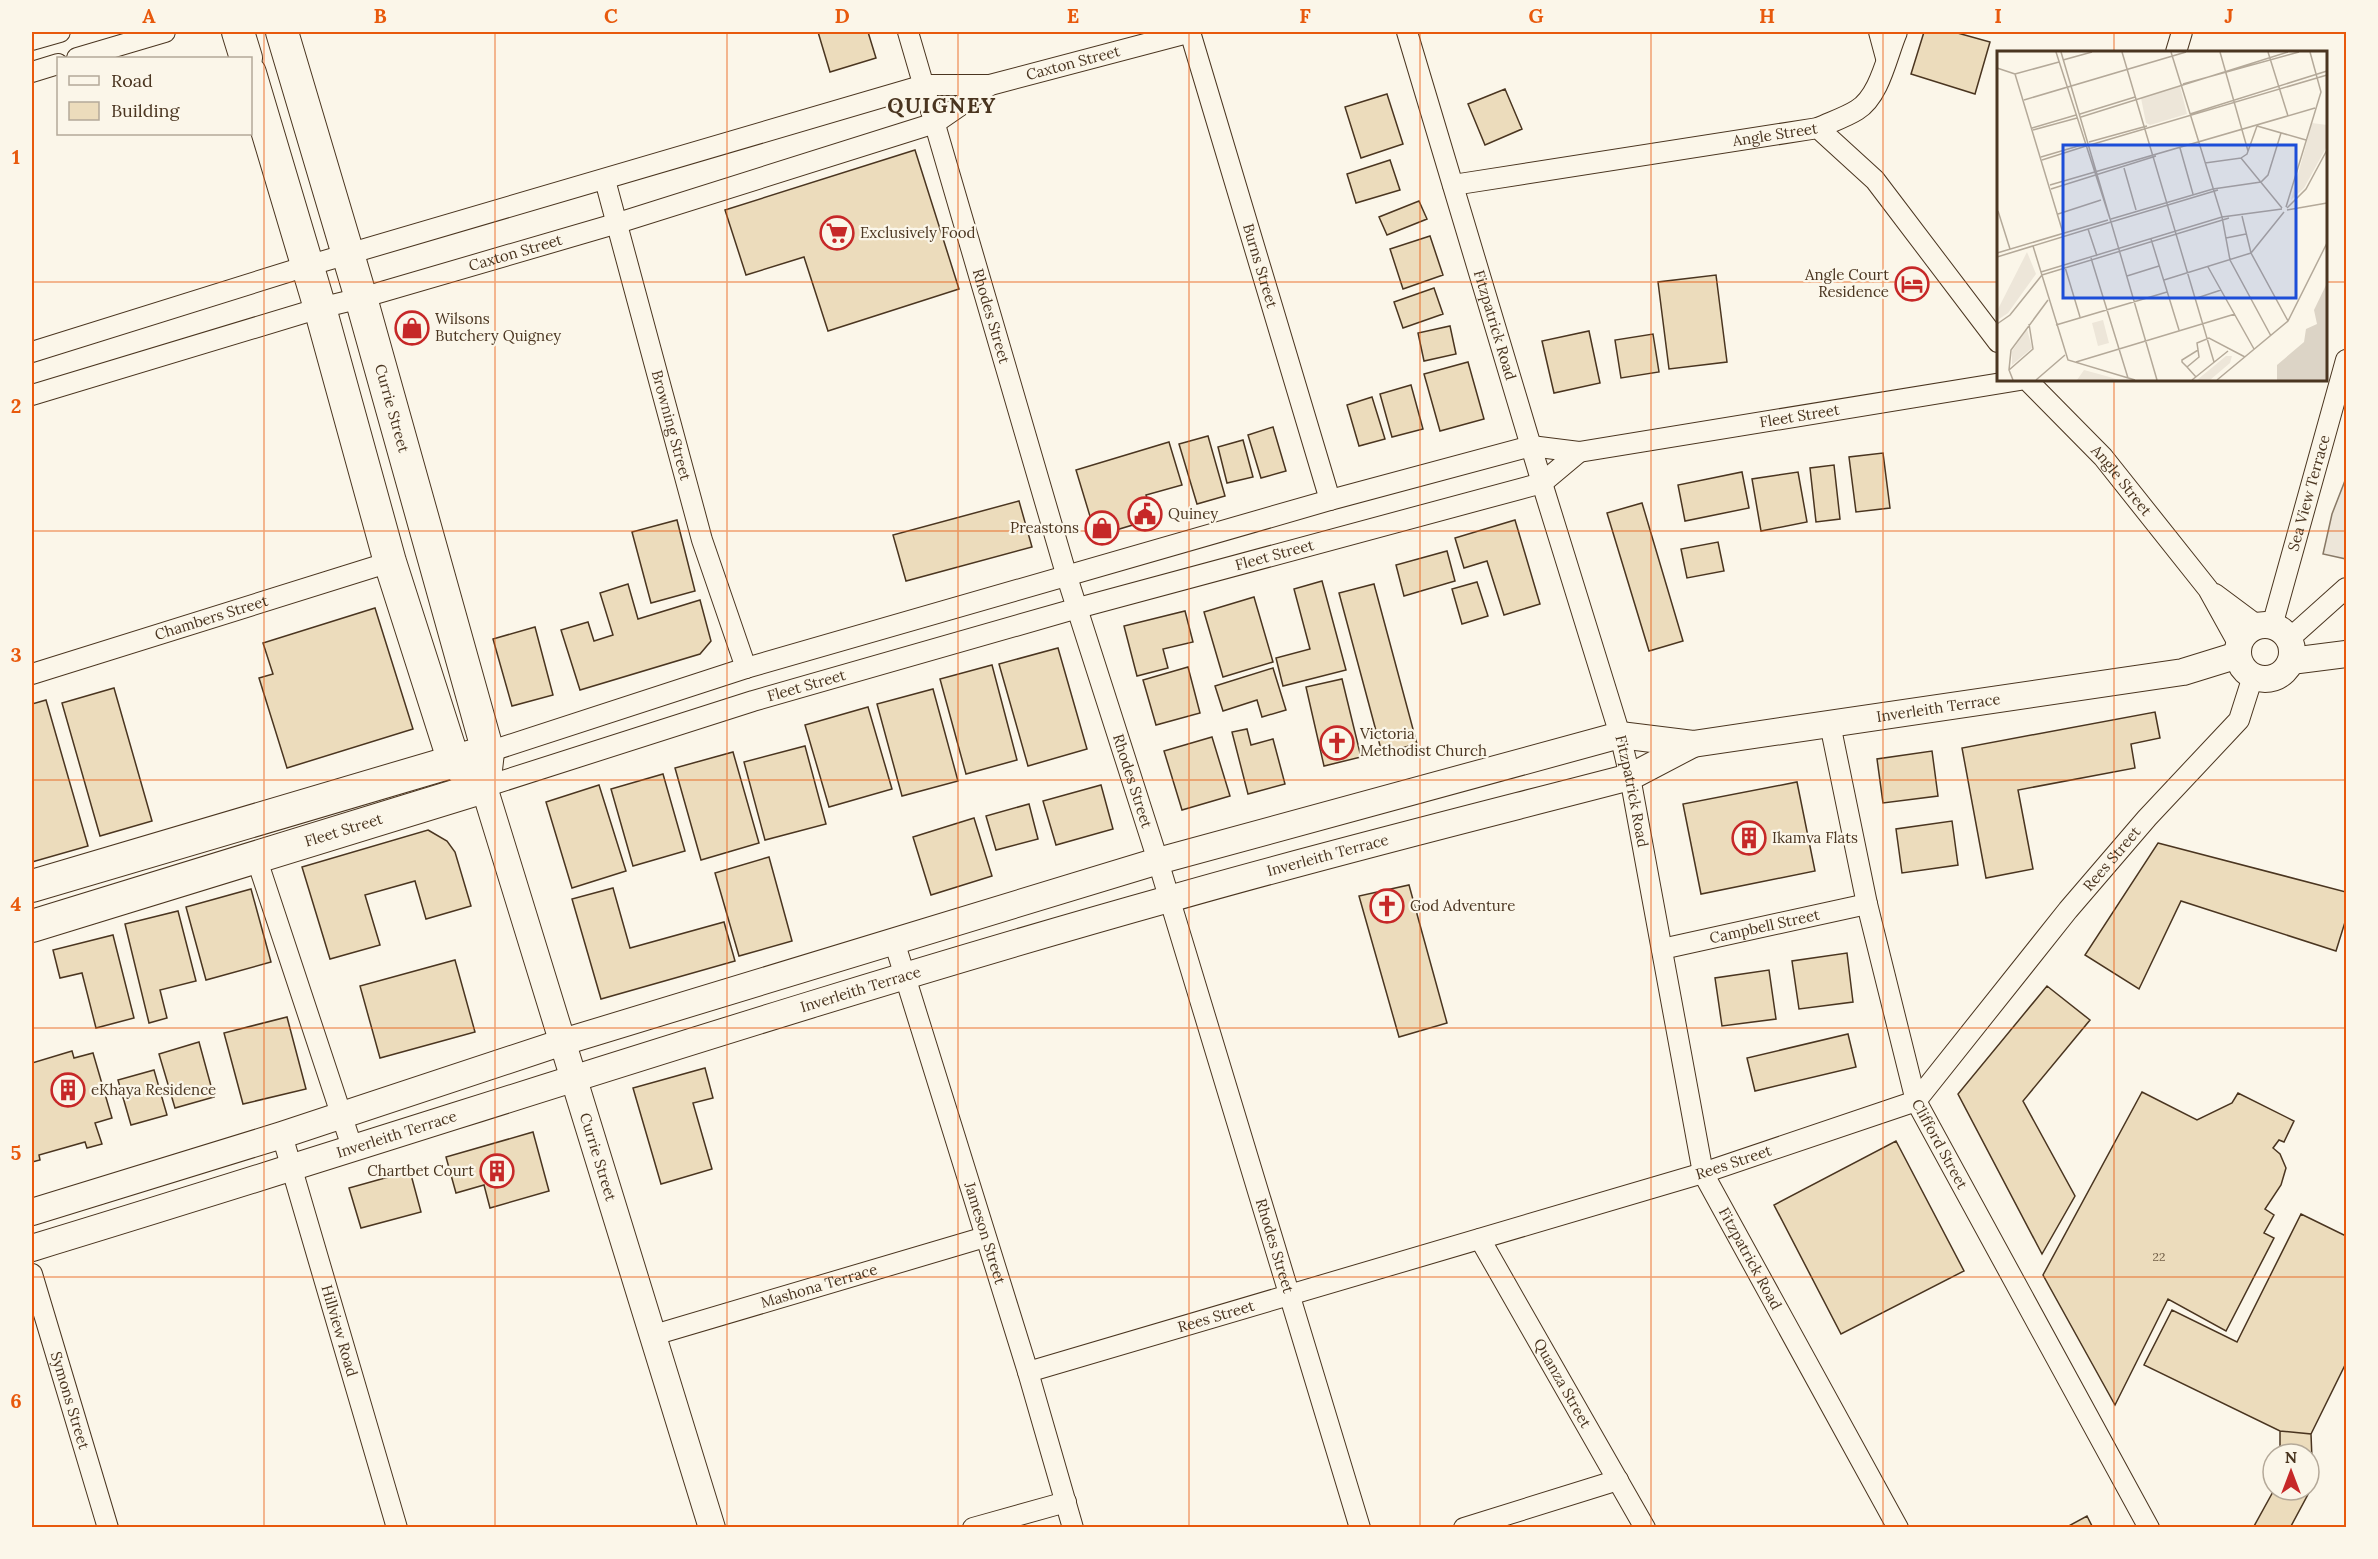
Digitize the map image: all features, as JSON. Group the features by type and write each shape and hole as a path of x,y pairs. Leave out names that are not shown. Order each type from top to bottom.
{"main road":[{"path":"238,32 246,57"},
{"name":"Currie Street","path":"282,32 361,298 488,752 484,787"},
{"path":"252,80 308,266 390,562 454,762 484,787"},
{"name":"Fleet Street","path":"32,886 488,752"},
{"name":"Fleet Street","path":"32,926 484,787"}],"street":[{"path":"32,40 60,32"},
{"path":"80,57 165,32"},
{"name":"Rhodes Street","path":"908,32 1067,577 1158,861 1288,1296 1360,1527"},
{"name":"Caxton Street","path":"32,352 348,254 924,85 990,85 1191,32"},
{"name":"Burns Street","path":"1191,32 1330,500"},
{"name":"Fitzpatrick Road","path":"1407,32 1620,735 1630,777 1703,1173 1898,1527"},
{"path":"1879,32 1886,58"},
{"path":"1818,128 1859,109 1879,85 1886,58 1897,32"},
{"path":"2176,51 2182,32"},
{"path":"32,72 57,64"},
{"name":"Caxton Street","path":"32,395 320,308 618,223 935,123 990,85"},
{"name":"Angle Street","path":"1453,185 1818,128 1875,180 1997,341"},
{"name":"Browning Street","path":"605,180 702,540 746,668"},
{"name":"Sea View Terrace","path":"2277,638 2346,360"},
{"name":"Fleet Street","path":"488,752 746,668 1330,500 1531,446 1579,452 2014,381"},
{"name":"Angle Street","path":"2028,381 2103,457 2208,589 2245,662"},
{"name":"Fleet Street","path":"484,787 753,701 1078,608 1542,483 1579,452"},
{"name":"Chambers Street","path":"32,674 390,562"},
{"path":"2277,638 2346,588"},
{"name":"Angle Street","path":"2208,589 2277,638"},
{"path":"2245,662 2246,633 2346,654"},
{"name":"Inverleith Terrace","path":"32,1212 282,1135 562,1042 1158,861 1620,735 1693,744 2245,662 2266,679 2277,677 2286,670 2277,638"},
{"name":"Rees Street","path":"1028,1372 1703,1173 1916,1101 2068,910 2147,818 2239,720 2245,662"},
{"name":"Clifford Street","path":"1830,724 1867,904 1916,1101 2149,1527"},
{"name":"Inverleith Terrace","path":"32,1248 291,1169 352,1147 573,1078 1169,898 1630,777 1693,744"},
{"name":"Currie Street","path":"484,787 712,1527"},
{"path":"256,857 352,1147"},
{"name":"Campbell Street","path":"1662,949 1867,904"},
{"name":"Jameson Street","path":"894,941 1028,1372 1073,1527"},
{"name":"Hillview Road","path":"282,1135 397,1527"},
{"name":"Mashona Terrace","path":"654,1335 985,1237"},
{"name":"Quanza Street","path":"1480,1239 1645,1527"},
{"name":"Symons Street","path":"32,1274 108,1527"},
{"path":"1464,1527 1618,1480"},
{"path":"973,1527 1065,1502"}],"shaded area":[{"path":"2346,478 2346,559 2323,554 2332,514"}],"building":[{"path":"818,32 868,32 876,58 830,72"},
{"path":"1924,32 1954,32 1990,42 1975,94 1911,74"},
{"path":"1505,89 1522,129 1485,145 1468,104"},
{"path":"1387,94 1403,144 1361,158 1345,107"},
{"name":"Exclusively Food","path":"915,150 959,289 828,331 804,257 746,275 725,210"},
{"path":"1390,160 1400,190 1356,203 1347,174"},
{"path":"1419,201 1427,219 1387,235 1379,217"},
{"path":"1430,236 1443,275 1403,289 1390,249"},
{"path":"1716,275 1727,362 1669,369 1658,282"},
{"path":"1434,288 1443,314 1403,328 1394,302"},
{"path":"1450,326 1456,354 1424,361 1418,333"},
{"path":"1589,331 1600,383 1554,393 1542,341"},
{"path":"1653,334 1659,372 1621,378 1615,340"},
{"path":"1468,362 1484,419 1440,431 1424,374"},
{"path":"1411,385 1423,429 1392,437 1380,394"},
{"path":"1372,397 1385,439 1359,446 1347,405"},
{"path":"1273,427 1286,471 1261,478 1248,435"},
{"path":"1208,436 1225,496 1197,504 1179,444"},
{"path":"1243,440 1253,477 1227,483 1218,447"},
{"path":"1169,442 1182,485 1146,495 1152,513 1146,521 1096,536 1076,470"},
{"path":"1883,453 1890,508 1856,512 1849,457"},
{"path":"1834,465 1840,519 1816,522 1810,468"},
{"path":"1742,472 1749,508 1685,521 1678,485"},
{"path":"1798,472 1807,522 1761,531 1752,479"},
{"path":"1019,501 1032,547 906,581 893,535"},
{"path":"1642,503 1683,641 1649,651 1607,513"},
{"path":"677,520 695,591 651,603 632,532"},
{"path":"1515,520 1540,604 1504,615 1487,561 1464,568 1455,538"},
{"path":"1718,542 1724,571 1687,578 1681,549"},
{"path":"1447,551 1455,581 1404,596 1396,565"},
{"path":"1322,581 1346,670 1283,686 1276,658 1310,649 1294,589"},
{"path":"1477,582 1488,616 1462,624 1452,589"},
{"path":"628,584 638,619 700,600 711,641 700,654 580,690 561,630 588,622 594,641 613,635 600,593"},
{"path":"1374,584 1417,744 1382,753 1339,593"},
{"path":"1254,597 1273,662 1223,677 1204,612"},
{"path":"375,608 413,729 287,768 259,678 273,674 263,643"},
{"path":"1185,611 1193,642 1163,649 1168,668 1137,676 1124,626"},
{"path":"535,627 553,695 512,706 493,639"},
{"path":"1058,648 1087,749 1028,766 999,664"},
{"path":"992,665 1017,760 966,774 940,679"},
{"path":"1188,667 1200,713 1156,725 1143,680"},
{"path":"1273,668 1286,710 1262,717 1257,700 1223,711 1215,686"},
{"path":"1342,679 1361,757 1324,766 1306,687"},
{"path":"114,688 152,821 100,836 62,703"},
{"path":"933,689 958,781 902,796 877,704"},
{"path":"46,700 88,846 32,862 32,704"},
{"path":"868,707 892,789 829,807 805,725"},
{"path":"2155,712 2160,738 2131,744 2135,768 2018,790 2033,869 1986,878 1962,748"},
{"path":"1247,729 1251,745 1273,739 1285,784 1248,794 1232,732"},
{"path":"1212,737 1230,796 1182,810 1164,751"},
{"path":"805,746 826,824 765,840 744,762"},
{"path":"1932,751 1938,796 1883,803 1877,759"},
{"path":"733,752 759,843 701,860 675,768"},
{"path":"663,774 685,851 633,866 611,789"},
{"name":"Ikamva Flats","path":"1797,782 1815,871 1701,894 1683,804"},
{"path":"599,785 626,871 572,888 546,802"},
{"path":"1101,785 1113,829 1056,845 1043,801"},
{"path":"1029,804 1038,839 996,850 986,816"},
{"path":"974,818 992,876 931,895 913,837"},
{"path":"1952,821 1958,865 1902,873 1896,829"},
{"path":"428,830 447,841 455,852 471,906 426,919 415,881 365,895 380,945 330,959 302,867"},
{"path":"2158,843 2346,892 2346,919 2336,951 2181,901 2139,989 2085,955"},
{"path":"769,857 792,941 739,956 715,873"},
{"path":"1409,885 1447,1023 1399,1037 1359,896"},
{"path":"613,888 630,948 724,922 735,961 601,999 572,899"},
{"path":"251,889 271,962 206,980 186,907"},
{"path":"178,911 196,981 160,990 167,1018 149,1023 125,924"},
{"path":"113,935 134,1018 96,1028 82,973 60,978 53,950"},
{"path":"1847,953 1853,1002 1799,1009 1792,961"},
{"path":"455,960 475,1032 380,1058 360,986"},
{"path":"1769,970 1776,1019 1722,1026 1715,978"},
{"path":"2047,986 2090,1020 2023,1101 2075,1196 2042,1254 1958,1094"},
{"path":"287,1017 306,1089 243,1104 224,1033"},
{"path":"1848,1034 1856,1067 1755,1091 1747,1058"},
{"path":"199,1042 214,1097 175,1108 159,1054"},
{"name":"eKhaya Residence","path":"72,1051 74,1058 93,1053 112,1118 95,1123 102,1144 87,1148 85,1142 39,1155 40,1160 32,1162 32,1063"},
{"path":"705,1068 713,1098 693,1103 712,1169 661,1184 633,1088"},
{"path":"154,1070 167,1115 131,1125 118,1080"},
{"path":"2142,1092 2197,1120 2232,1103 2238,1093 2294,1121 2284,1142 2279,1140 2273,1148 2280,1154 2286,1168 2281,1185 2265,1209 2274,1215 2264,1233 2274,1238 2226,1331 2168,1299 2115,1405 2043,1275"},
{"name":"Chartbet Court","path":"533,1132 549,1191 490,1208 484,1185 456,1193 446,1157"},
{"path":"1896,1141 1964,1271 1841,1334 1774,1205"},
{"path":"410,1171 421,1212 361,1228 349,1188"},
{"path":"2301,1214 2346,1236 2346,1363 2311,1434 2280,1431 2144,1365 2172,1310 2237,1342"},
{"path":"2280,1431 2311,1434 2311,1442 2280,1442"},
{"path":"2267,1502 2304,1502 2290,1528 2253,1528"},
{"path":"2087,1516 2093,1528 2065,1528"}],"place":[{"name":"Exclusively Food","path":"837,233"},
{"name":"Angle Court Residence","path":"1912,284"},
{"name":"Wilsons Butchery Quigney","path":"412,328"},
{"name":"Quiney","path":"1145,514"},
{"name":"Preastons","path":"1102,528"},
{"name":"Victoria Methodist Church","path":"1337,743"},
{"name":"Ikamva Flats","path":"1749,838"},
{"name":"God Adventure","path":"1387,906"},
{"name":"eKhaya Residence","path":"68,1090"},
{"name":"Chartbet Court","path":"497,1171"}],"district":[{"name":"QUIGNEY","path":"942,106"}]}
